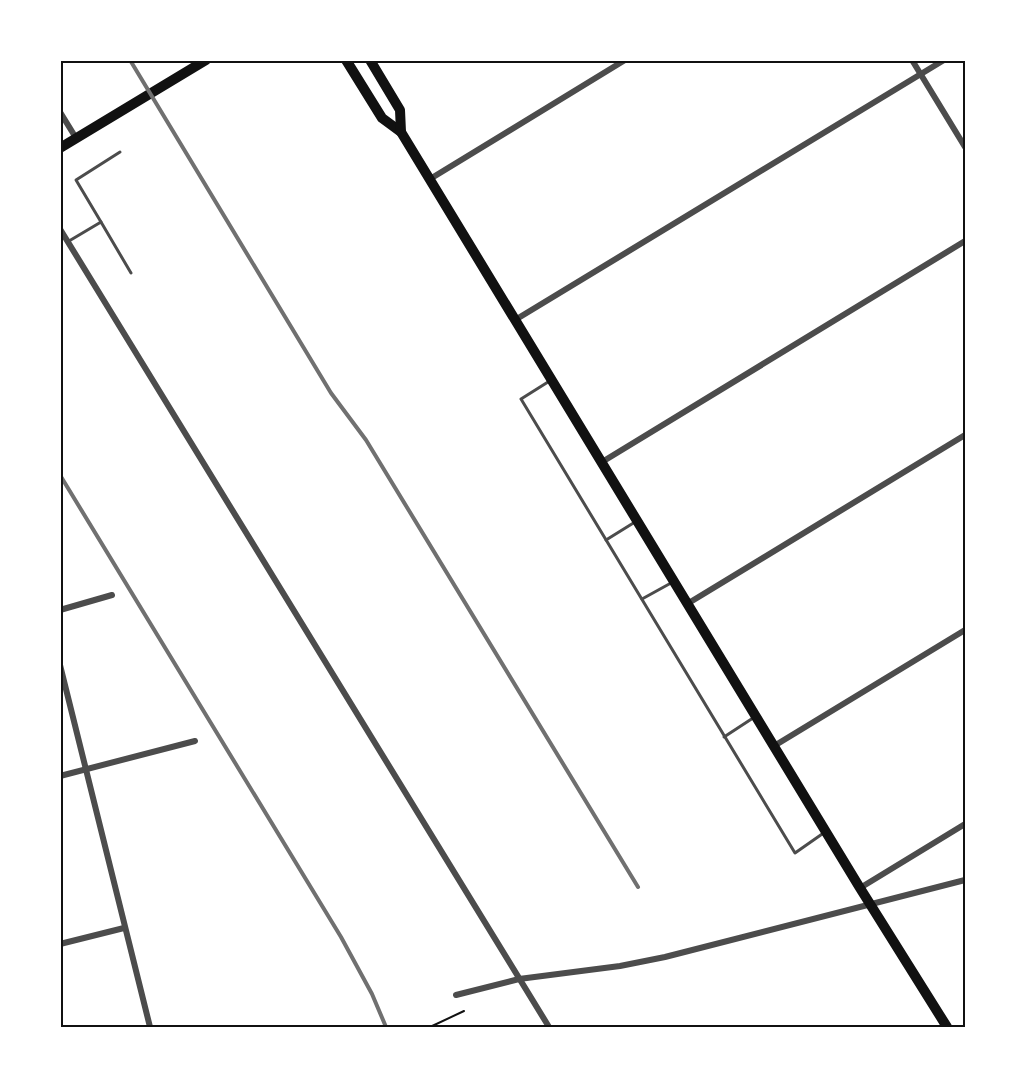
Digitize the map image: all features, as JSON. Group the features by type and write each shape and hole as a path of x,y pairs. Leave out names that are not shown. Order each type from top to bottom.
{"highway":[{"path":"60,148 206,60"},
{"path":"346,60 382,118 401,132 860,888 947,1027"},
{"path":"370,60 400,110 401,132"}],"street":[{"path":"430,179 625,60"},
{"path":"912,60 965,147"},
{"path":"515,320 944,60"},
{"path":"60,112 76,138"},
{"path":"60,229 549,1027"},
{"path":"602,462 965,241"},
{"path":"687,604 965,435"},
{"path":"60,610 112,595"},
{"path":"774,746 965,630"},
{"path":"60,665 150,1027"},
{"path":"60,776 195,741"},
{"path":"860,888 965,824"},
{"path":"456,995 519,979 631,964 965,880"},
{"path":"60,944 124,928"}],"lane":[{"path":"120,152 76,180 131,273"},
{"path":"68,242 101,222"},
{"path":"552,380 521,399 724,737 795,853 826,831"},
{"path":"606,540 637,520"},
{"path":"642,600 674,581"},
{"path":"724,737 756,716"}],"path":[{"path":"430,1027 464,1011"}],"railway":[{"path":"130,60 331,393 366,440 638,887"},
{"path":"60,475 341,937 372,994 386,1027"}]}
